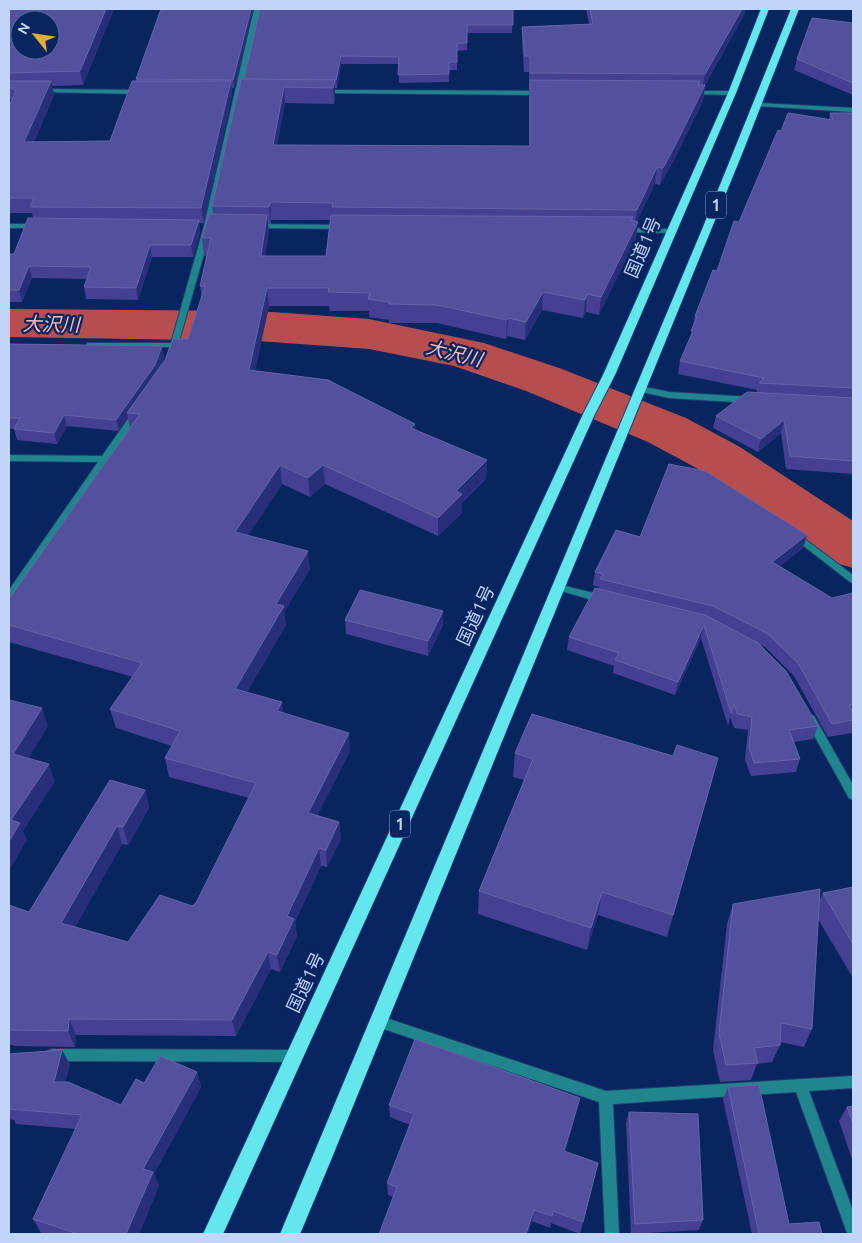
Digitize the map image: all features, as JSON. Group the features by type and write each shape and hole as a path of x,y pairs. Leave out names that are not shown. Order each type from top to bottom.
{"highway":[{"name":"国道1号","path":"213,1234 589,414 604,388 670,231 732,93 765,9"},
{"name":"1","path":"290,1234 380,1022 557,587 758,105 795,9"}],"street":[{"path":"168,361 208,226 236,92 257,9"},
{"path":"28,91 147,92"},
{"path":"227,92 246,92"},
{"path":"316,92 554,93"},
{"path":"682,93 732,93"},
{"path":"758,105 853,110"},
{"path":"9,226 49,226"},
{"path":"198,226 218,226"},
{"path":"247,226 355,228"},
{"path":"611,230 670,231"},
{"path":"77,345 174,346"},
{"path":"638,395 669,394 756,400"},
{"path":"9,597 141,407"},
{"path":"9,458 104,458"},
{"path":"782,525 853,580"},
{"path":"557,587 612,601"},
{"path":"806,712 853,794"},
{"path":"380,1022 606,1098 853,1082"},
{"path":"38,1055 293,1056"},
{"path":"800,1086 853,1230"},
{"path":"606,1098 612,1234"}],"building":[{"path":"9,9 106,9 80,71 9,73"},
{"path":"161,9 251,9 233,80 136,79"},
{"path":"260,9 513,9 513,25 467,25 467,43 457,43 457,62 449,62 449,74 398,75 399,57 341,56 336,80 244,79"},
{"path":"590,9 742,9 705,74 530,73 530,56 525,56 522,27 593,24"},
{"path":"812,18 853,23 853,83 797,59"},
{"path":"241,79 335,80 333,88 284,87 273,145 530,146 530,80 700,81 698,85 705,85 663,168 657,167 637,210 332,207 333,203 270,202 269,207 212,206"},
{"path":"9,81 51,81 24,142 110,141 132,81 231,81 201,208 30,207 34,198 9,198 9,106 16,91 9,87"},
{"path":"788,113 833,120 830,113 853,113 853,388 759,383 764,378 680,361 693,331 691,331 697,317 695,316 713,270 717,271 734,221 739,222 778,130 781,131"},
{"path":"209,214 267,215 261,256 326,256 331,215 633,217 631,220 638,222 601,297 587,294 585,300 543,292 526,322 508,318 507,320 437,305 389,304 389,302 368,299 370,293 328,292 329,288 267,288 249,370 328,380 415,424 411,428 487,460 456,491 462,494 438,518 323,465 308,478 280,465 235,532 308,551 276,604 284,606 235,689 282,702 277,711 349,733 308,813 339,822 326,850 319,848 287,916 294,919 277,955 268,952 232,1020 69,1019 68,1031 9,1030 9,905 29,912 110,780 145,790 123,827 117,826 61,923 128,942 160,895 192,906 196,903 256,783 165,758 180,731 110,709 142,663 9,625 9,599 140,414 127,413 165,360 173,339 188,339 205,286 200,286 211,238 202,238"},
{"path":"28,218 199,220 191,245 150,245 136,288 84,287 91,267 29,266 19,290 9,290 9,254 14,254"},
{"path":"9,344 162,346 155,365 116,420 64,415 54,433 14,429 20,418 9,418"},
{"path":"747,392 853,398 853,461 790,456 784,420 761,439 716,416"},
{"path":"669,464 705,471 807,535 772,562 832,598 853,593 853,705 849,705 853,713 853,720 832,724 798,663 768,634 713,606 600,579 603,574 595,572 616,530 640,537"},
{"path":"595,588 705,615 758,643 786,671 818,726 789,730 800,759 754,763 749,747 752,717 737,714 734,704 731,713 704,625 678,682 615,660 619,653 569,637"},
{"path":"360,590 443,611 428,641 345,620"},
{"path":"9,700 42,708 13,754 49,764 11,820 20,823 9,841"},
{"path":"532,714 673,756 677,745 718,758 673,915 602,892 591,928 479,891 533,759 515,753"},
{"path":"853,887 853,944 823,893"},
{"path":"820,889 812,1029 781,1023 780,1045 754,1048 758,1063 726,1065 719,1033 733,904"},
{"path":"415,1039 580,1098 564,1151 598,1163 583,1222 553,1211 552,1216 534,1210 526,1234 379,1234 397,1187 387,1183 414,1114 389,1105"},
{"path":"62,1050 54,1082 68,1082 121,1105 136,1079 144,1083 160,1056 197,1072 143,1169 153,1172 126,1234 78,1234 33,1219 82,1115 9,1109 9,1054"},
{"path":"759,1085 789,1224 819,1222 822,1234 759,1234 728,1087"},
{"path":"853,1106 853,1124 847,1107"},
{"path":"629,1112 698,1114 703,1220 635,1224"}],"waterway":[{"name":"大沢川","path":"9,323 258,326 369,334 466,354 544,380 667,430 721,459 853,548"}]}
